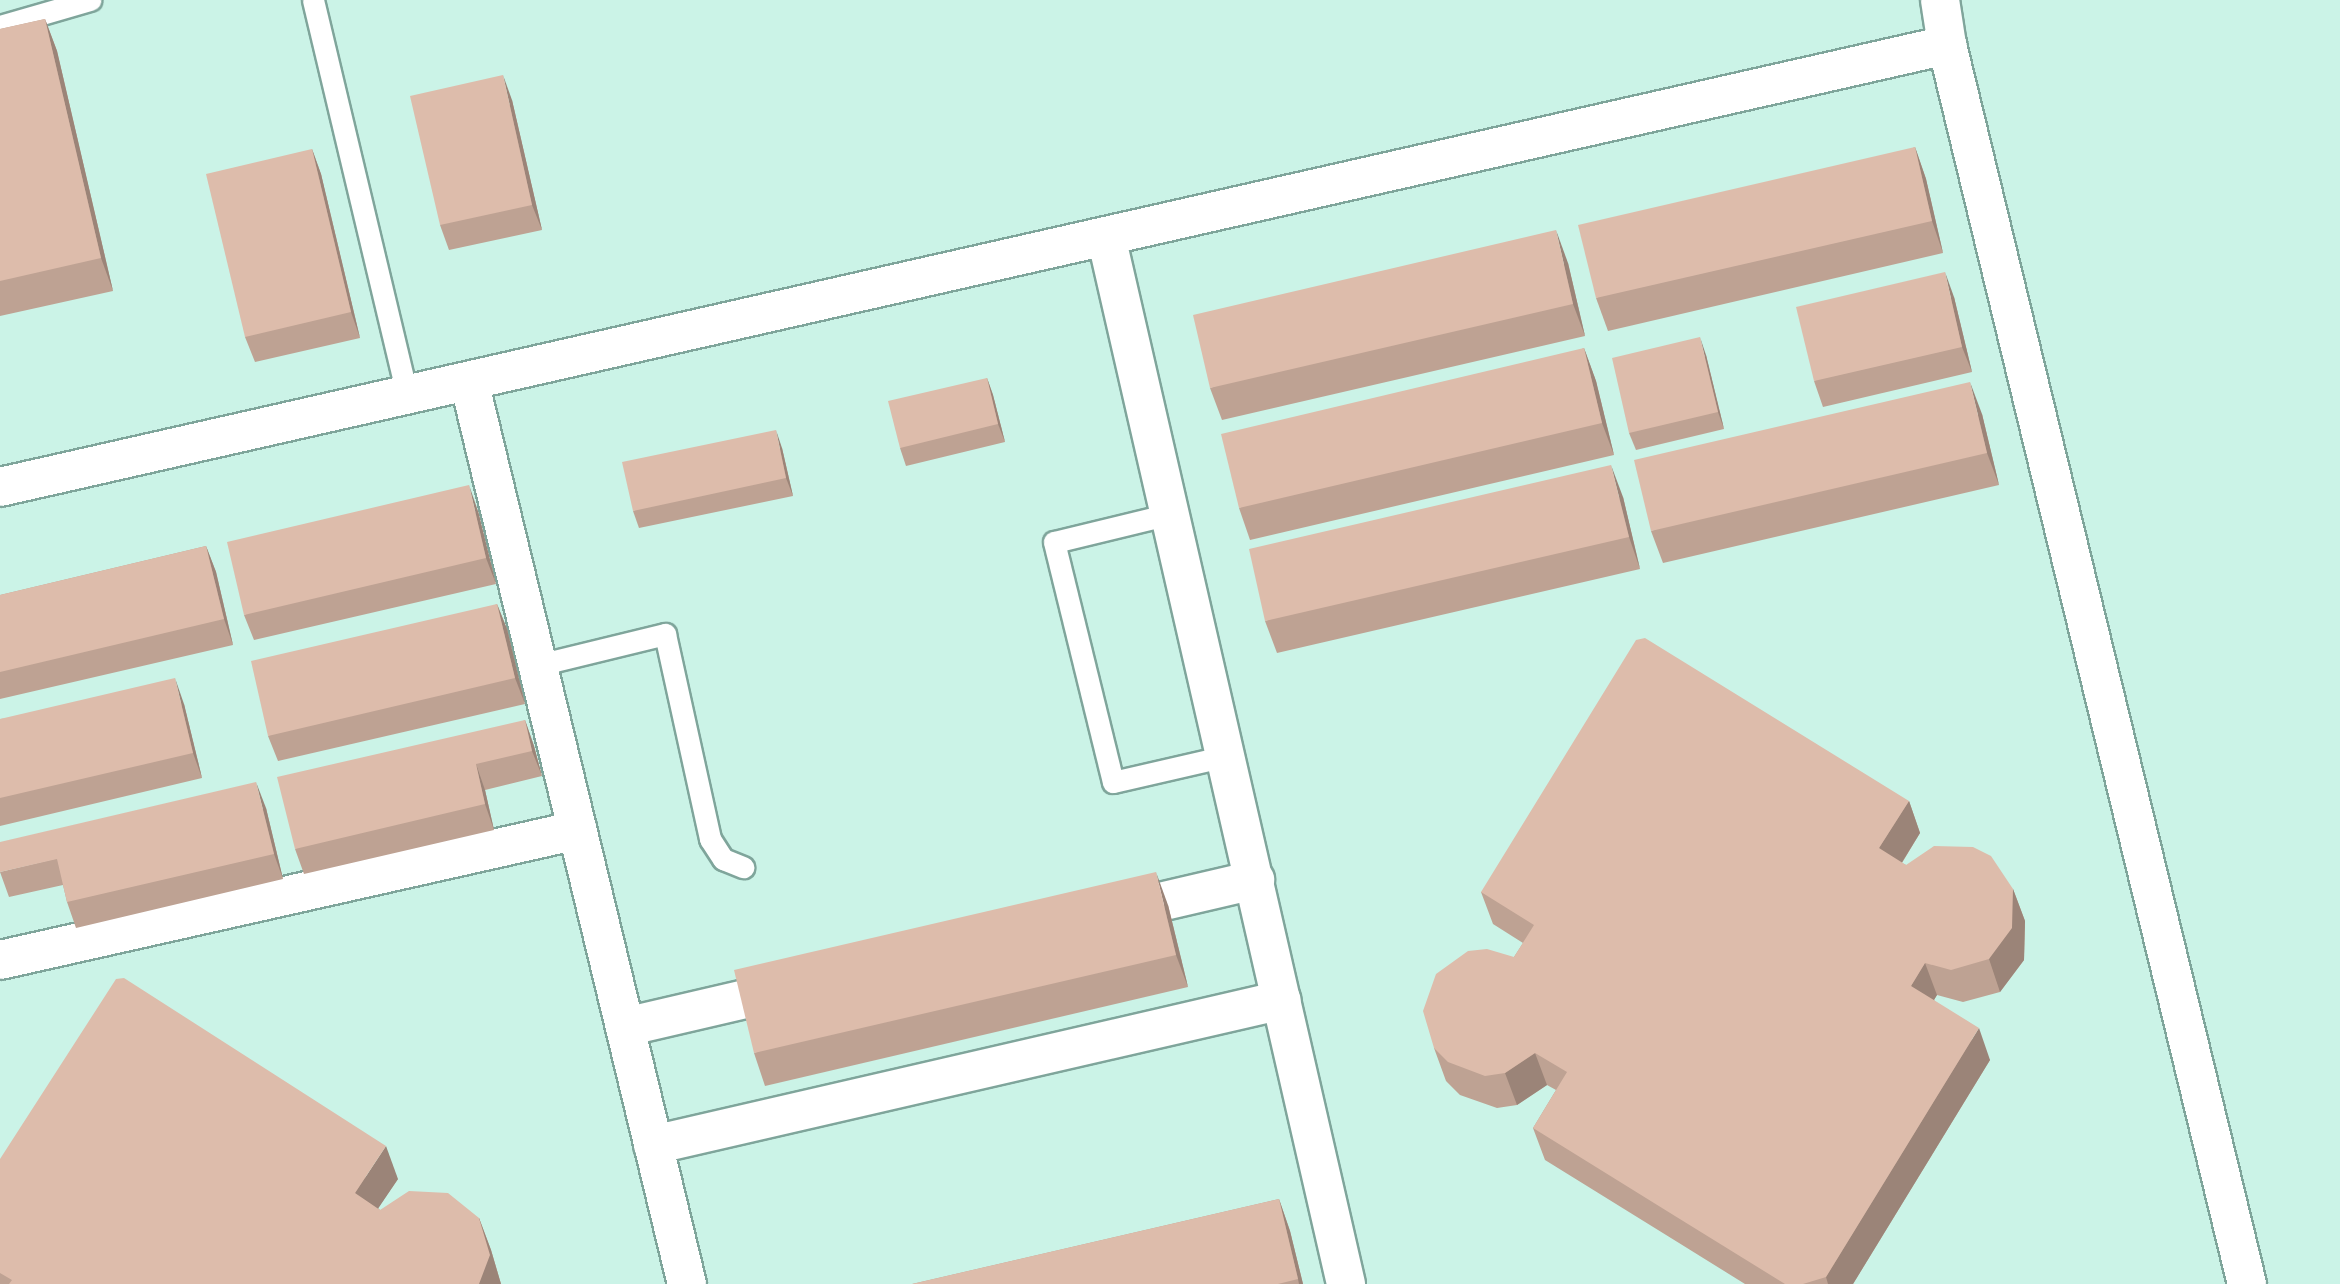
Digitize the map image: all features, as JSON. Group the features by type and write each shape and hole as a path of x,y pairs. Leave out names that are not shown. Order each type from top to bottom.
{"street":[{"path":"1940,0 1947,45 2247,1284"},
{"path":"0,487 1947,45"},
{"path":"1106,236 1346,1284"},
{"path":"469,381 687,1284"},
{"path":"0,960 578,830"},
{"path":"1080,921 1255,880"},
{"path":"625,1027 826,980"},
{"path":"653,1145 1282,1000"}],"lane":[{"path":"0,26 90,0"},
{"path":"313,0 407,394"},
{"path":"1170,514 1054,542 1112,782 1226,756"},
{"path":"538,665 665,634 710,839 723,859 743,867"}],"building":[{"path":"45,19 101,258 0,281 0,29"},
{"path":"503,75 532,205 440,225 410,96"},
{"path":"1915,147 1932,221 1596,298 1578,225"},
{"path":"312,149 351,312 245,337 206,174"},
{"path":"1556,230 1573,304 1210,388 1193,315"},
{"path":"1945,272 1962,347 1814,381 1796,307"},
{"path":"1700,337 1718,412 1629,433 1612,358"},
{"path":"1584,348 1602,423 1239,508 1221,434"},
{"path":"987,378 998,424 900,448 888,401"},
{"path":"1970,382 1987,453 1651,531 1634,460"},
{"path":"776,430 786,478 633,511 622,462"},
{"path":"1611,465 1629,537 1265,621 1249,549"},
{"path":"469,485 486,558 244,615 227,542"},
{"path":"206,546 224,619 0,672 0,595"},
{"path":"497,604 515,678 268,736 251,661"},
{"path":"1645,638 1909,801 1879,848 1906,865 1934,846 1973,847 1991,856 2013,889 2012,928 1989,959 1951,970 1925,963 1911,986 1979,1028 1826,1277 1803,1284 1785,1284 1533,1128 1567,1072 1535,1053 1505,1073 1485,1076 1448,1062 1434,1048 1423,1011 1436,974 1468,951 1487,949 1514,957 1534,925 1481,892 1636,640"},
{"path":"175,678 193,753 0,798 0,719"},
{"path":"525,720 532,751 476,764 485,804 295,849 277,777"},
{"path":"256,782 274,854 67,902 57,859 0,872 0,842"},
{"path":"1156,872 1176,955 754,1053 734,970"},
{"path":"124,978 386,1146 355,1193 380,1210 409,1191 448,1193 479,1218 490,1255 479,1284 9,1284 12,1280 0,1273 0,1159 116,979"},
{"path":"1279,1199 1298,1279 1278,1284 912,1284"}]}
